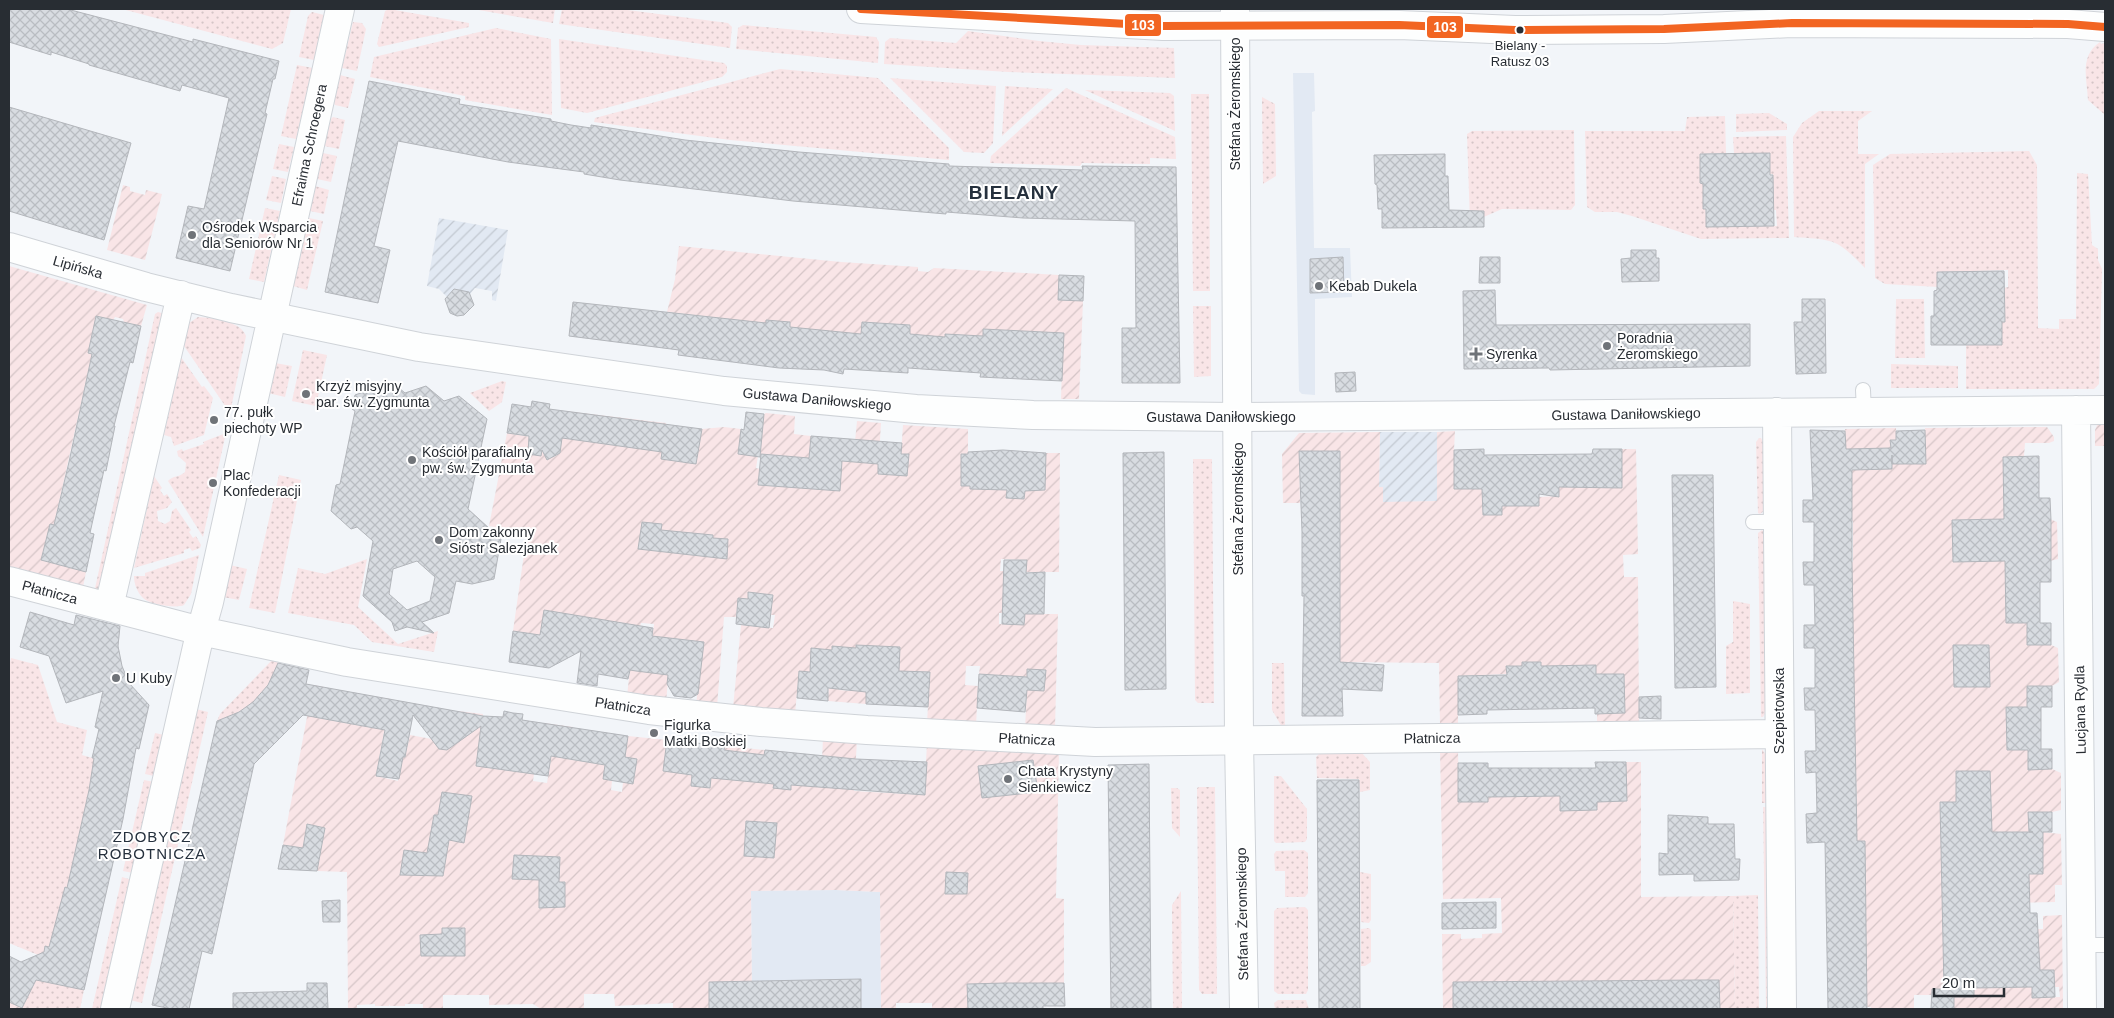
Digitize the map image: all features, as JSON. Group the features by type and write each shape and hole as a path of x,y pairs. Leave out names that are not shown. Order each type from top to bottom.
{"street":[{"name":"Efraima Schroegera","path":"271,317 340,9"},
{"path":"861,9 1143,25 1235,18 1515,30 1853,16 2105,27"},
{"name":"Stefana Żeromskiego","path":"1235,18 1239,740 1244,1009"},
{"name":"Lipińska","path":"9,247 181,296"},
{"path":"116,1009 184,710 271,317 181,296 100,605 201,630"},
{"name":"Gustawa Daniłowskiego","path":"271,317 419,346 526,363 724,390 916,408 1033,415 1238,418 1777,412 1863,401 2105,410"},
{"name":"Lucjana Rydla","path":"2076,410 2094,945 2082,1009"},
{"name":"Szepietowska","path":"1777,412 1765,522 1779,734 1782,1009"},
{"name":"Płatnicza","path":"9,581 100,605"},
{"name":"Płatnicza","path":"201,630 347,662 649,710 867,730 1090,742 1779,734"}],"shaded area":[{"path":"122,9 291,9 283,43 272,49"},
{"path":"389,9 469,23 469,27 379,47 377,44 385,11"},
{"path":"473,9 555,9 553,23"},
{"path":"562,9 620,9 728,23 732,27 730,48 559,24"},
{"path":"312,12 324,15 314,60 299,57 308,16"},
{"path":"353,22 362,23 366,29 357,71 342,68"},
{"path":"743,25 876,37 879,42 878,63 736,49 738,28"},
{"path":"496,28 551,39 552,115 465,100 465,96 370,77 374,57"},
{"path":"968,31 1081,45 1174,48 1175,78 1008,72 884,64 885,42 890,38 956,43"},
{"path":"559,39 724,63 727,66 727,72 722,77 587,113 561,108"},
{"path":"2100,42 2101,44 2105,43 2105,115 2088,100 2086,76 2089,54"},
{"path":"297,65 313,68 296,139 281,136"},
{"path":"780,69 878,78 949,148 949,160 730,140 594,122 595,118"},
{"path":"1293,73 1314,73 1315,111 1312,112 1314,248 1350,248 1352,297 1315,299 1315,395 1302,394 1299,391"},
{"path":"340,75 355,79 348,108 335,105 334,103"},
{"path":"890,78 996,86 993,143 984,153 964,152"},
{"path":"1005,86 1053,89 1002,136"},
{"path":"1066,88 1175,137 1176,159 1150,158 1150,164 1082,163 1080,166 990,163 991,156"},
{"path":"1085,90 1170,93 1174,96 1175,131"},
{"path":"1191,94 1209,94 1210,291 1193,291"},
{"path":"1262,97 1275,104 1276,176 1263,184"},
{"path":"1819,111 1872,111 1858,121 1858,154 1879,154 1865,164 1865,268 1834,242 1794,237 1793,137 1802,123"},
{"path":"1769,113 1787,124 1787,130 1736,132 1736,114"},
{"path":"1725,116 1726,153 1700,154 1700,183 1703,183 1707,227 1777,226 1776,210 1774,210 1773,174 1770,174 1770,153 1734,153 1733,137 1786,136 1789,238 1701,239 1632,216 1617,212 1595,212 1587,207 1585,131 1685,131 1687,117"},
{"path":"333,117 345,120 339,149 324,146"},
{"path":"1574,130 1575,205 1571,210 1502,209 1470,223 1467,134 1472,131"},
{"path":"279,144 294,147 288,172 273,169"},
{"path":"2029,151 2037,165 2038,328 2059,329 2059,319 2076,319 2077,173 2088,174 2092,245 2098,249 2098,260 2102,269 2099,384 2094,389 1966,389 1966,345 2001,345 2002,322 2005,322 2004,288 2008,287 2008,270 1938,272 1938,287 1885,284 1875,278 1873,165 1890,154"},
{"path":"323,153 337,156 331,182 317,179"},
{"path":"272,176 286,179 281,203 266,200"},
{"path":"123,185 130,187 130,191 145,195 146,190 162,194 145,260 107,250"},
{"path":"315,186 329,190 324,214 310,211"},
{"path":"265,208 280,211 264,282 249,279"},
{"path":"309,218 323,221 307,290 293,286"},
{"path":"439,218 508,230 496,301 492,300 492,291 475,288 470,294 455,289 447,297 439,289 427,286"},
{"path":"679,246 841,262 918,267 918,271 928,272 934,268 1059,275 1058,300 1083,301 1079,399 1061,399 1063,333 983,329 983,336 946,334 945,337 910,335 910,325 862,322 861,335 790,327 790,322 766,320 766,323 667,312 675,279"},
{"path":"9,266 147,305 141,326 124,322 123,319 115,317 113,320 96,316 88,353 92,354 54,525 50,524 41,560 86,572 82,592 9,572"},
{"path":"1896,299 1924,299 1925,358 1895,358"},
{"path":"1193,306 1211,306 1211,376 1194,377"},
{"path":"158,312 165,314 104,593 94,593 155,314"},
{"path":"198,317 226,321 238,327 246,336 230,413 184,346 189,323"},
{"path":"303,350 327,355 316,406 292,401"},
{"path":"181,357 202,387 204,386 213,398 204,435 174,446 171,437 164,435"},
{"path":"275,363 292,366 285,397 268,393"},
{"path":"1891,364 1958,366 1958,388 1891,388"},
{"path":"502,381 506,382 502,402 489,411 470,393"},
{"path":"565,411 666,423 661,459 696,464 702,429 724,427 741,429 738,454 758,456 756,468 760,469 758,484 777,487 781,456 761,454 760,456 764,414 766,413 795,416 794,434 811,436 807,487 842,461 853,462 857,421 881,423 878,474 907,476 909,455 901,454 903,425 968,429 968,454 961,454 961,486 970,486 970,489 1007,490 1006,498 1024,499 1025,491 1045,490 1046,453 1060,453 1059,572 1026,572 1026,560 1001,559 1000,571 1004,571 1003,613 999,613 999,624 1024,625 1025,614 1058,614 1055,728 1025,728 1027,690 1044,690 1045,670 1027,677 979,674 980,666 966,666 965,685 978,686 976,726 927,723 930,672 899,671 900,648 890,647 867,687 866,704 828,701 829,681 839,682 839,690 850,691 854,649 832,646 832,650 811,648 810,672 799,671 795,714 733,708 741,625 773,628 775,615 771,615 773,595 749,592 748,599 738,598 736,617 724,617 717,707 696,705 703,642 672,638 666,702 627,696 630,669 648,672 654,624 641,623 640,627 544,611 540,635 513,631 527,533 489,526 507,433 543,439 541,449 545,456 554,457 560,453"},
{"path":"2098,423 2105,423 2105,446 2095,446 2095,430"},
{"path":"2047,427 2054,437 2054,441 2049,443 2025,443 2024,456 2003,457 2004,499 2057,522 2058,559 2050,561 2006,623 2027,623 2027,645 2051,645 2058,648 2059,682 2052,686 2027,686 2027,707 2006,707 2007,750 2028,750 2029,769 2052,769 2061,773 2061,810 2029,812 2029,832 2008,832 2009,875 2043,874 2042,832 2061,834 2062,885 2055,885 2055,902 2002,903 2008,987 2032,987 2032,998 2060,997 2059,987 2055,987 2054,970 2039,970 2038,929 2043,929 2043,916 2062,915 2063,1009 1954,1009 1954,997 1974,996 1974,975 1941,834 1944,989 1932,989 1932,995 1914,995 1914,1009 1871,1009 1871,1007 1867,1007 1865,841 1832,841 1857,814 1856,772 1830,772 1855,750 1855,709 1829,709 1854,688 1854,646 1828,646 1853,625 1852,583 1828,583 1827,563 1853,562 1853,521 1827,520 1852,501 1852,459 1846,458 1845,429 1896,428 1896,440 1890,440 1891,448 1877,448 1892,462 1925,464 1925,428","holes":["1988,519 1988,561 1953,562 1952,520","1954,645 1989,645 1990,686","1956,771 1989,771 1992,812 1963,813 1959,822 1940,823 1940,802 1956,802"]},
{"path":"1455,431 1454,450 1482,489 1483,515 1502,515 1502,482 1539,497 1558,496 1559,484 1592,484 1593,488 1622,488 1622,449 1636,449 1638,554 1623,555 1624,577 1638,577 1639,723 1597,724 1597,714 1625,713 1624,674 1596,674 1596,665 1558,665 1558,680 1540,680 1540,662 1522,662 1522,666 1506,667 1507,674 1458,676 1458,725 1440,725 1439,663 1340,662 1340,451 1299,451 1300,503 1283,503 1282,454 1299,433 1380,432 1379,487 1383,487 1383,502 1437,501 1437,432"},
{"path":"1380,432 1437,432 1438,501 1383,503 1383,487 1379,487"},
{"path":"226,433 203,537 168,481 185,472 186,463 178,456 177,451 182,449 183,451 204,444 203,442"},
{"path":"1759,438 1763,442 1764,511 1760,514 1758,513 1756,442"},
{"path":"1193,459 1212,459 1214,703 1198,703 1195,700"},
{"path":"279,475 301,480 275,613 249,608"},
{"path":"154,476 162,488 160,490 164,496 167,494 172,502 167,508 157,511 158,521 165,524 170,521 172,511 176,508 191,530 189,532 193,538 196,536 201,545 200,548 192,551 190,548 184,550 184,553 134,568"},
{"path":"1762,530 1765,533 1767,710 1763,717 1761,717 1758,533"},
{"path":"199,555 191,594 184,605 169,606 156,604 146,600 139,593 135,585 134,576 145,576 145,573"},
{"path":"367,559 358,607 398,644 438,631 434,652 372,642 354,625 288,613 298,568 325,574"},
{"path":"230,565 247,569 239,600 223,597"},
{"path":"1733,601 1750,604 1750,693 1726,694 1726,646 1733,642"},
{"path":"11,658 38,665 57,722 87,730 82,755 96,759 67,888 49,947 45,947 43,957 9,943 9,666"},
{"path":"274,658 279,659 276,670 271,681 257,699 238,712 217,721 220,714"},
{"path":"1272,663 1284,663 1285,727 1282,727 1272,710"},
{"path":"313,685 324,687 318,718 373,728 379,697 390,699 376,776 398,781 402,757 405,757 410,735 437,740 452,746 458,711 483,714 476,766 534,774 533,781 547,783 553,747 544,723 573,727 568,759 605,765 603,779 612,781 611,790 622,792 623,782 633,783 637,759 625,757 628,736 667,740 664,771 692,775 691,786 710,788 711,778 721,778 725,746 765,750 762,783 774,784 774,788 791,790 791,785 822,760 823,738 857,740 854,791 924,795 927,744 1059,751 1056,898 1064,899 1064,983 968,984 968,1009 932,1009 932,1003 896,1003 896,1009 881,1009 880,892 836,890 751,891 752,1009 742,1009 741,982 709,983 709,1009 673,1009 673,1003 615,1006 614,994 584,994 584,1009 541,1009 533,1004 489,1005 489,995 443,995 443,1009 423,1009 423,1004 375,1006 375,1004 357,1005 357,1009 348,1009 347,872 317,871 325,828 307,824 303,848 283,845"},
{"path":"196,709 208,712 142,1003 130,1000"},
{"path":"155,733 164,735 154,776 145,774"},
{"path":"1762,749 1768,758 1769,803 1762,803"},
{"path":"1440,750 1458,750 1459,802 1488,802 1488,797 1560,796 1597,810 1597,802 1627,801 1626,762 1641,762 1641,897 1733,896 1735,1009 1720,1009 1719,980 1453,983 1453,1009 1443,1009 1442,934 1461,934 1461,939 1482,938 1482,934 1502,933 1501,898 1443,899"},
{"path":"1361,752 1370,762 1370,790 1360,792 1359,779 1317,778 1316,757 1320,753"},
{"path":"1274,776 1281,776 1307,809 1307,839 1305,842 1276,843 1274,841"},
{"path":"144,780 154,782 133,873 123,871"},
{"path":"1215,787 1217,994 1202,994 1199,990 1197,788"},
{"path":"1171,788 1180,790 1180,837 1172,828"},
{"path":"1763,807 1768,807 1771,1009 1766,1009"},
{"path":"1304,850 1308,853 1308,893 1305,897 1285,897 1285,871 1275,871 1274,854 1276,851"},
{"path":"1360,872 1371,874 1371,920 1369,923 1361,922"},
{"path":"122,877 132,880 104,1009 92,1009"},
{"path":"836,890 880,892 881,1009 752,1009 751,891"},
{"path":"1181,891 1182,1009 1173,1009 1172,905"},
{"path":"1758,895 1759,1009 1735,1009 1733,896"},
{"path":"1305,907 1308,910 1308,990 1306,994 1278,994 1274,991 1274,911 1277,908"},
{"path":"1369,928 1371,930 1371,962 1361,966 1361,929"},
{"path":"36,980 84,990 80,1009 9,1009 9,1002 22,1008"},
{"path":"1278,1000 1306,1000 1309,1009 1275,1009 1274,1003"}],"building":[{"path":"9,9 67,9 193,42 193,39 279,61 265,113 267,114 230,271 176,258 188,206 204,209 229,98 182,85 180,91 51,52 51,55 9,42"},
{"path":"369,81 460,99 459,104 551,119 551,121 571,125 591,128 591,125 685,140 799,152 949,164 949,166 1083,170 1082,166 1176,167 1180,383 1122,383 1122,328 1136,328 1135,221 1023,218 946,212 946,214 793,201 620,180 584,174 584,172 508,162 398,141 374,246 390,250 378,303 325,292"},
{"path":"9,107 131,143 104,240 9,211"},
{"path":"1770,153 1770,175 1773,175 1774,226 1706,227 1706,209 1703,209 1703,184 1700,183 1700,154"},
{"path":"1445,154 1445,176 1448,176 1449,210 1484,211 1484,227 1382,228 1382,209 1378,209 1377,185 1375,184 1374,155"},
{"path":"1631,250 1656,250 1656,258 1659,258 1659,281 1622,282 1621,259 1631,258"},
{"path":"1343,257 1344,292 1310,293 1310,259"},
{"path":"1480,257 1500,257 1500,283 1479,283"},
{"path":"2004,271 2005,322 2002,322 2002,345 1931,345 1931,316 1934,316 1934,291 1937,290 1937,272"},
{"path":"1059,275 1084,276 1083,301 1058,300"},
{"path":"454,289 469,292 474,305 464,315 457,316 450,313 445,299"},
{"name":"Poradnia Żeromskiego","path":"1495,290 1496,325 1750,324 1750,366 1550,370 1549,368 1464,369 1463,291"},
{"path":"1802,299 1825,299 1826,373 1796,374 1794,322 1802,322"},
{"path":"573,302 766,323 766,320 790,322 790,327 861,334 862,322 910,325 910,334 945,337 945,334 983,336 983,329 1064,333 1062,381 980,377 981,373 908,368 908,373 844,369 843,374 824,370 779,368 678,355 679,350 569,336"},
{"path":"96,316 141,326 133,363 130,362 114,426 106,471 104,470 90,533 94,534 86,572 41,560 50,524 54,525 69,462 92,354 88,353"},
{"path":"1355,372 1356,391 1336,392 1335,373"},
{"name":"Kościół parafialny pw. św. Zygmunta","path":"392,382 405,393 426,386 444,401 459,396 487,419 468,509 501,539 494,579 472,584 456,581 449,613 422,622 434,633 407,627 395,631 392,622 363,596 373,541 357,527 351,529 331,511 336,485 340,484 355,411 352,409 355,395","holes":["417,561 435,577 430,601 407,610 389,594 393,569"]},
{"path":"532,401 550,404 549,409 702,429 696,464 661,459 662,452 562,438 560,453 547,460 542,450 541,456 528,454 529,436 507,433 512,404 531,407"},
{"path":"746,412 764,414 760,457 738,454 741,429 744,430"},
{"path":"1810,430 1845,431 1846,449 1891,448 1890,440 1896,440 1896,431 1925,430 1926,464 1892,464 1892,469 1852,470 1857,841 1865,841 1867,1009 1828,1009 1825,842 1807,843 1806,814 1817,813 1816,772 1806,773 1805,751 1816,751 1815,710 1805,710 1804,688 1815,688 1815,648 1804,648 1804,625 1815,625 1814,585 1804,585 1803,562 1814,562 1814,522 1803,522 1803,500 1813,500"},
{"path":"811,436 902,443 901,454 909,454 907,476 878,474 878,464 842,461 840,491 758,485 761,454 809,458"},
{"path":"1484,449 1484,455 1592,454 1593,449 1622,449 1622,488 1559,487 1559,497 1539,494 1539,506 1502,506 1502,515 1483,515 1482,489 1454,489 1454,450"},
{"path":"1003,450 1046,453 1045,490 1025,491 1024,499 1006,498 1007,490 970,489 970,486 961,486 961,454"},
{"path":"1299,451 1340,451 1340,662 1384,665 1382,691 1342,689 1343,716 1302,716 1304,596 1302,596"},
{"path":"1164,452 1166,689 1125,690 1123,453"},
{"path":"2039,456 2039,498 2050,498 2051,520 2051,582 2040,582 2040,623 2051,623 2051,645 2027,645 2027,623 2006,623 2005,561 1953,562 1952,520 2004,519 2003,457"},
{"path":"1672,475 1713,475 1716,687 1675,688"},
{"path":"642,522 662,524 661,530 713,535 713,538 728,539 727,559 638,549"},
{"path":"1004,560 1027,560 1026,573 1045,572 1044,614 1025,614 1024,625 1002,624"},
{"path":"748,592 773,595 769,628 736,624 738,598 748,599"},
{"path":"544,610 653,628 652,636 704,642 698,694 691,698 674,696 667,684 668,675 630,670 628,679 598,674 597,686 577,683 581,651 549,668 509,662 513,631 540,635"},
{"path":"30,612 74,625 76,615 120,626 118,646 122,666 129,683 149,705 139,749 136,748 123,819 84,990 36,980 22,1008 9,1002 9,956 21,962 44,952 45,946 49,947 65,887 67,888 89,790 94,758 92,758 99,729 95,727 103,691 66,703 49,656 20,647"},
{"path":"856,645 900,647 899,671 930,672 928,707 866,704 866,692 828,688 828,701 797,698 799,671 810,672 811,648 832,650 832,646 856,648"},
{"path":"1953,645 1989,645 1990,687 1954,687"},
{"path":"1522,662 1541,662 1541,666 1596,665 1596,674 1624,674 1625,713 1595,714 1595,708 1487,710 1487,714 1458,715 1458,676 1507,675 1506,666 1522,666"},
{"path":"278,663 309,670 306,684 483,716 503,717 504,711 523,714 522,720 628,736 625,757 637,759 633,784 603,779 605,765 551,756 548,776 476,766 481,726 447,750 439,749 413,715 399,779 376,776 385,730 303,715 254,764 212,954 202,951 189,1009 172,1009 152,1005 217,721 239,712 253,702 268,685"},
{"path":"1027,669 1046,670 1044,691 1027,690 1025,712 977,708 979,674 1027,677"},
{"path":"2027,686 2052,686 2052,707 2041,707 2041,749 2052,749 2052,769 2028,770 2028,750 2007,750 2006,707 2027,707"},
{"path":"1661,696 1661,719 1639,718 1639,697"},
{"path":"667,740 725,746 724,750 764,755 765,750 856,759 927,762 925,795 791,785 791,790 773,788 774,784 711,778 710,788 691,786 692,775 663,771"},
{"name":"Chata Krystyny Sienkiewicz","path":"1033,760 1038,792 982,798 978,766"},
{"path":"1595,762 1626,762 1627,801 1597,802 1597,810 1560,811 1560,796 1488,797 1488,802 1458,802 1458,763 1488,763 1488,768 1596,768"},
{"path":"1149,764 1151,1009 1111,1009 1108,765"},
{"path":"1956,771 1990,771 1992,832 2029,832 2028,812 2052,812 2052,832 2043,832 2043,874 2029,874 2030,913 2037,913 2040,970 2054,970 2055,997 2032,998 2032,987 1974,988 1974,997 1954,997 1954,1009 1931,1009 1932,989 1944,989 1940,802 1956,802"},
{"path":"1317,780 1359,780 1360,1009 1319,1009"},
{"path":"442,792 472,796 464,843 449,840 443,876 400,875 404,850 427,853 434,815 438,815"},
{"path":"1668,815 1708,817 1708,824 1734,824 1735,859 1740,859 1739,880 1694,881 1694,874 1659,875 1659,853 1668,854"},
{"path":"746,821 777,823 774,858 744,856"},
{"path":"307,824 325,828 317,871 278,869 283,845 303,848"},
{"path":"514,855 560,857 559,882 565,882 565,907 539,908 539,880 512,879"},
{"path":"946,872 968,873 967,894 945,894"},
{"path":"340,900 340,922 323,922 322,901"},
{"path":"1496,902 1496,928 1442,929 1442,903"},
{"path":"442,928 465,928 465,956 421,956 420,935 442,934"},
{"path":"861,979 861,1009 709,1009 709,982"},
{"path":"1719,980 1720,1009 1453,1009 1453,982"},
{"path":"307,983 327,983 328,1009 233,1009 233,993 307,991"},
{"path":"1064,983 1065,1006 1043,1006 1043,1009 968,1009 967,984"}],"transit line":[{"name":"103","path":"861,9 1163,26 1399,25 1515,30 1664,29 1792,23 2068,24 2105,27"}],"place":[{"name":"Bielany - Ratusz 03","path":"1520,30"},
{"name":"Ośrodek Wsparcia dla Seniorów Nr 1","path":"192,235"},
{"name":"Kebab Dukela","path":"1319,286"},
{"name":"Poradnia Żeromskiego","path":"1607,346"},
{"name":"Syrenka","path":"1476,354"},
{"name":"Krzyż misyjny par. św. Zygmunta","path":"306,394"},
{"name":"77. pułk piechoty WP","path":"214,420"},
{"name":"Kościół parafialny pw. św. Zygmunta","path":"412,460"},
{"name":"Plac Konfederacji","path":"213,483"},
{"name":"Dom zakonny Sióstr Salezjanek","path":"439,540"},
{"name":"U Kuby","path":"116,678"},
{"name":"Figurka Matki Boskiej","path":"654,733"},
{"name":"Chata Krystyny Sienkiewicz","path":"1008,779"}],"district":[{"name":"BIELANY","path":"1014,192"},
{"name":"ZDOBYCZ ROBOTNICZA","path":"152,846"}]}
